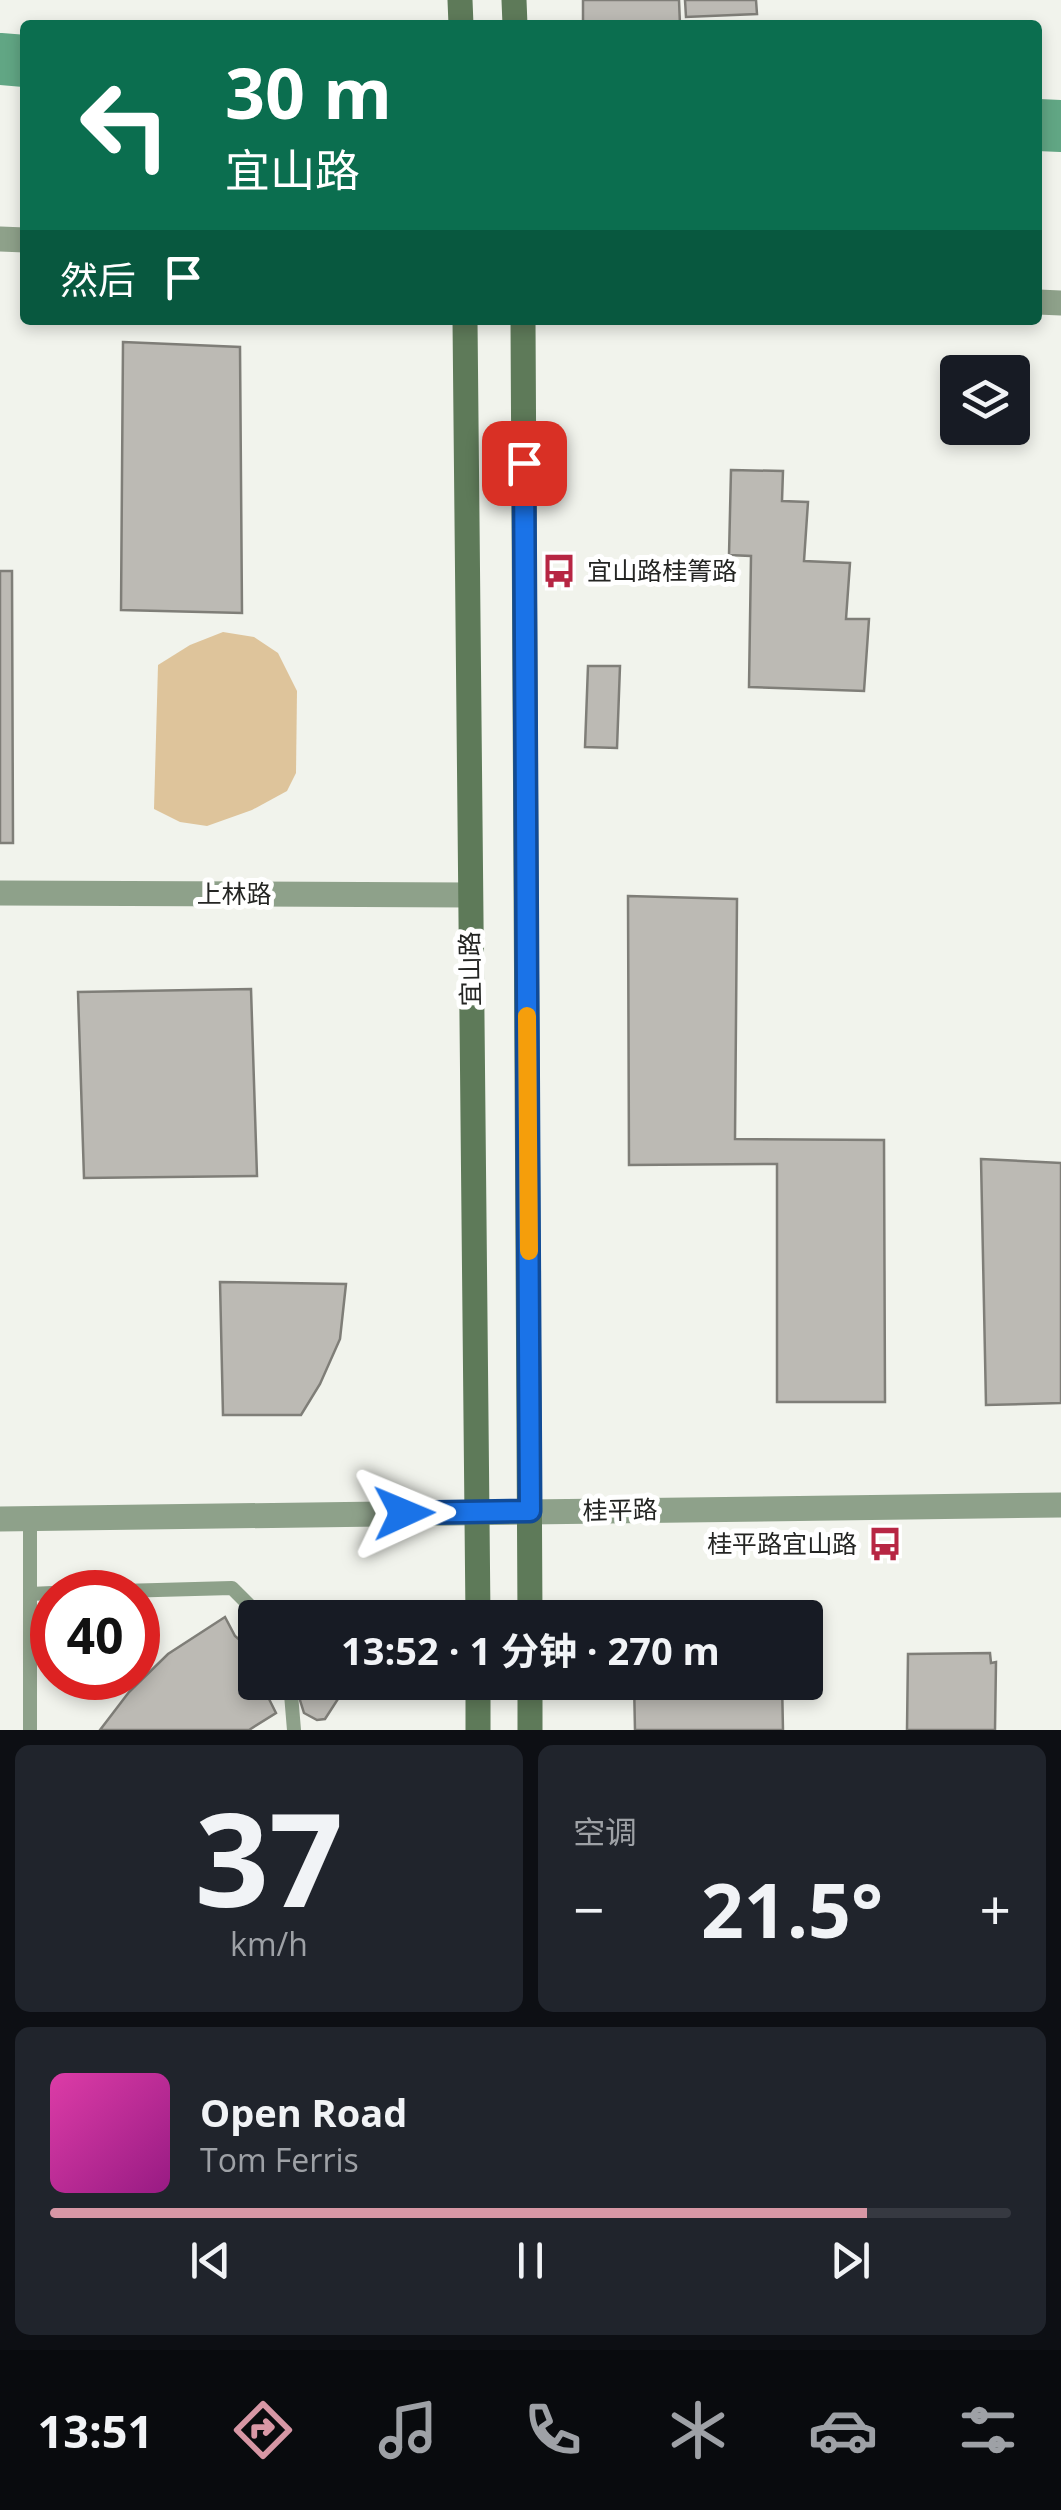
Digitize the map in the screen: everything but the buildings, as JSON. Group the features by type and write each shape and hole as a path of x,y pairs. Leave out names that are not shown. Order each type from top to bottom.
{"main road":[{"name":"宜山路","path":"465,325 478,1600"},
{"path":"524,325 530,1600"},
{"path":"478,1700 478,1730"},
{"path":"530,1700 530,1730"}],"street":[{"name":"上林路","path":"0,892 469,894"},
{"name":"桂平路","path":"0,1519 1061,1504"}],"lane":[{"path":"30,1519 30,1570"},
{"path":"160,1590 232,1588 244,1600"},
{"path":"30,1700 30,1730"},
{"path":"292,1700 294,1730"}],"shaded area":[{"path":"223,632 254,637 278,653 297,691 296,773 287,791 252,810 207,826 180,822 154,809 158,665 190,645"}],"waterway":[{"path":"0,59 20,61"},
{"path":"1042,125 1061,126"}],"slow traffic":[{"path":"527,1016 529,1251"}],"place":[{"name":"宜山路桂箐路","path":"559,571"},
{"name":"桂平路宜山路","path":"885,1544"}],"route":[{"path":"404,1513 530,1511 524,463"}]}
